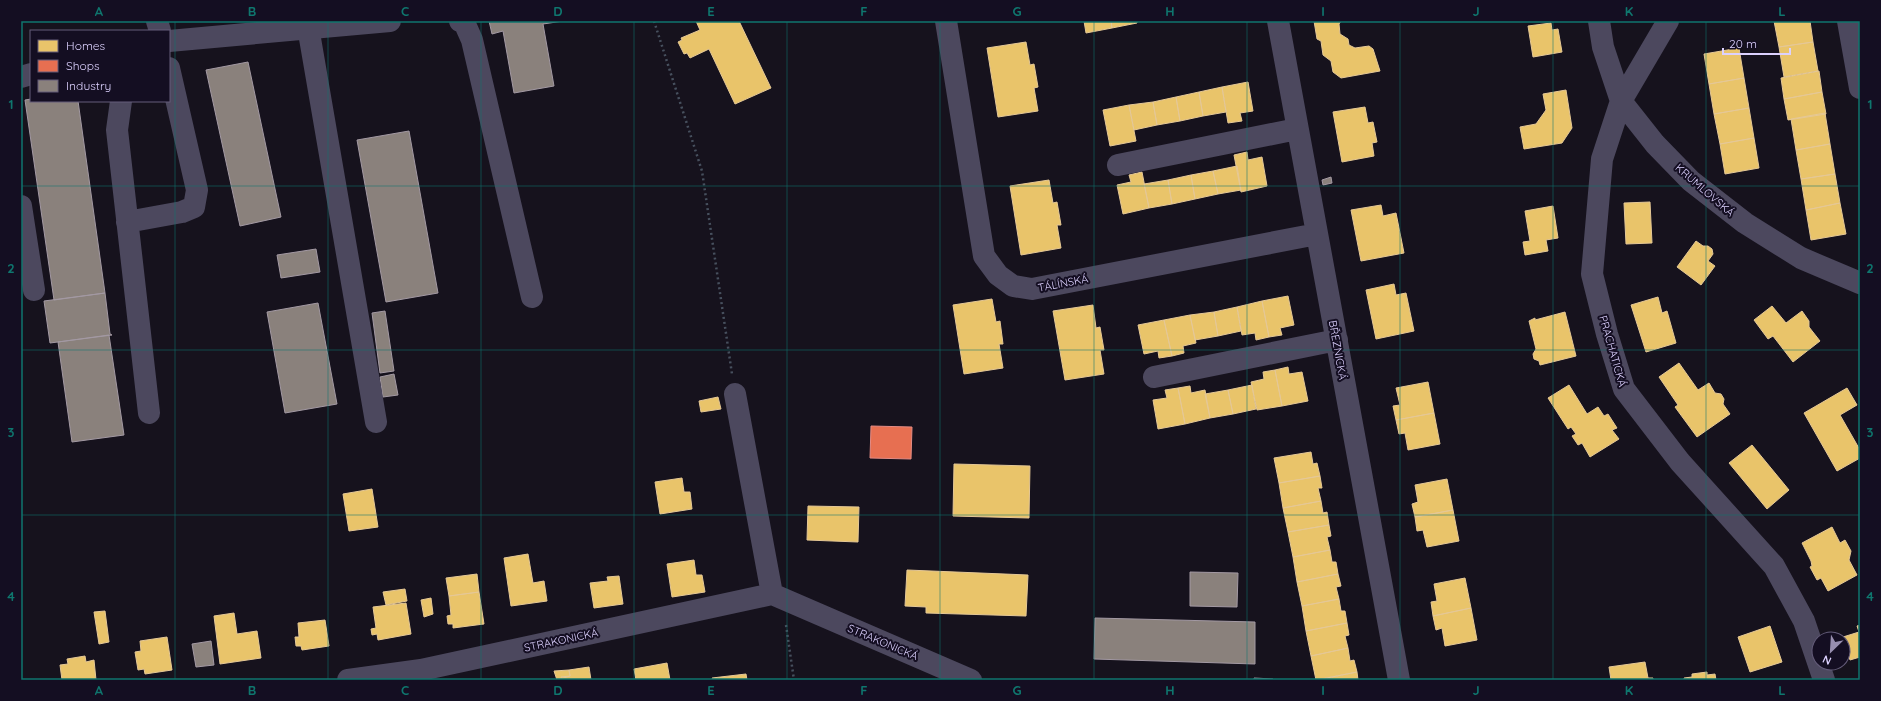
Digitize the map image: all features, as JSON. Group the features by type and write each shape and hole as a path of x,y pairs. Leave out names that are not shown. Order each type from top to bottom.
{"street":[{"path":"170,41 308,24 390,21"},
{"path":"460,21 464,22 472,40 532,297"},
{"name":"TÁLÍNSKÁ","path":"946,21 984,256 998,275 1013,286 1032,289 1317,234"},
{"name":"BŘEZNICKÁ","path":"1278,21 1399,680"},
{"name":"KRUMLOVSKÁ","path":"1599,21 1603,47 1621,101 1655,144 1691,181 1745,224 1801,258 1860,283"},
{"name":"PRACHATICKÁ","path":"1668,21 1621,101 1602,159 1592,274 1607,334 1624,389 1680,462 1774,566 1804,622 1824,680"},
{"path":"1848,21 1860,88"},
{"path":"308,24 376,422"},
{"path":"127,222 182,212 194,207 197,190 170,72"},
{"path":"121,102 117,130 149,413"},
{"path":"1118,164 1298,129"},
{"path":"21,206 34,290"},
{"path":"1154,378 1337,340"},
{"path":"735,394 772,594"},
{"name":"STRAKONICKÁ","path":"348,680 420,670 772,594 971,680"}],"path":[{"path":"654,21 702,171 735,394"},
{"path":"772,594 784,614 794,680"}],"building: Homes":[{"path":"696,21 739,21 771,88 735,104 709,49 690,58 687,53 684,54 678,42 682,40 681,38 700,30"},
{"path":"1084,21 1111,21 1112,28 1086,33"},
{"path":"1111,21 1137,21 1137,23 1112,28"},
{"path":"1314,21 1341,21 1339,24 1340,34 1348,39 1349,45 1355,48 1369,46 1373,49 1380,71 1341,78 1333,72 1331,61 1323,55 1321,41 1317,39"},
{"path":"1774,21 1810,21 1813,42 1779,47"},
{"path":"1551,23 1552,30 1558,29 1562,52 1533,57 1528,26"},
{"path":"1026,42 1030,65 1034,64 1038,87 1034,88 1038,111 998,117 987,48"},
{"path":"1813,42 1818,71 1784,77 1779,47"},
{"path":"1739,48 1744,78 1709,84 1704,54"},
{"path":"1819,71 1822,92 1784,99 1781,78"},
{"path":"1744,78 1749,108 1714,114 1709,84"},
{"path":"1248,82 1253,111 1240,113 1242,121 1228,123 1222,87"},
{"path":"1222,87 1226,112 1203,116 1199,92"},
{"path":"1566,90 1572,128 1562,143 1524,149 1520,127 1536,124 1546,110 1543,94"},
{"path":"1199,92 1203,116 1180,121 1176,97"},
{"path":"1822,92 1826,114 1788,120 1784,99"},
{"path":"1176,97 1180,121 1157,125 1153,102"},
{"path":"1153,102 1157,125 1134,130 1129,105"},
{"path":"1129,105 1136,141 1110,146 1103,110"},
{"path":"1365,107 1368,123 1373,122 1377,142 1372,143 1374,156 1342,162 1333,112"},
{"path":"1749,108 1754,138 1720,144 1714,114"},
{"path":"1825,113 1830,144 1796,150 1791,119"},
{"path":"1754,138 1759,168 1725,174 1720,144"},
{"path":"1830,144 1835,174 1801,179 1796,150"},
{"path":"1247,152 1248,160 1262,157 1267,186 1241,192 1234,155"},
{"path":"1237,166 1241,190 1218,194 1213,171"},
{"path":"1213,171 1218,194 1195,199 1191,175"},
{"path":"1142,172 1149,208 1123,214 1117,185 1131,182 1129,175"},
{"path":"1835,174 1840,203 1806,210 1801,179"},
{"path":"1191,175 1195,199 1172,204 1168,180"},
{"path":"1049,180 1053,203 1057,202 1061,225 1057,225 1061,248 1021,255 1010,186"},
{"path":"1168,180 1172,204 1149,208 1144,184"},
{"path":"1650,202 1652,243 1626,244 1624,203"},
{"path":"1840,203 1846,234 1811,240 1806,210"},
{"path":"1381,205 1383,216 1396,213 1404,253 1361,261 1351,210"},
{"path":"1553,206 1558,238 1546,240 1548,251 1525,255 1523,242 1530,241 1525,211"},
{"path":"1696,241 1703,246 1708,246 1712,249 1713,254 1708,261 1715,266 1701,285 1677,267"},
{"path":"1394,284 1396,295 1406,293 1414,331 1376,339 1366,290"},
{"path":"1288,296 1294,325 1280,328 1282,335 1269,337 1262,301"},
{"path":"1658,297 1662,313 1667,311 1676,343 1646,352 1631,305"},
{"path":"992,299 996,322 1000,321 1003,344 999,344 1003,368 964,374 953,305"},
{"path":"1262,301 1269,337 1256,340 1255,333 1242,335 1237,307"},
{"path":"1093,305 1096,328 1100,327 1104,350 1100,350 1104,374 1065,380 1053,311"},
{"path":"1772,306 1786,323 1802,311 1809,321 1809,327 1820,341 1793,362 1773,336 1768,339 1754,320"},
{"path":"1237,307 1241,331 1218,336 1214,312"},
{"path":"1214,312 1218,336 1195,340 1190,315"},
{"path":"1565,312 1576,356 1540,365 1539,361 1534,359 1533,354 1536,349 1529,321 1535,318 1535,320"},
{"path":"1190,315 1196,343 1183,346 1184,353 1172,356 1164,320"},
{"path":"1164,320 1172,356 1159,358 1158,351 1144,354 1138,325"},
{"path":"1679,363 1698,390 1709,383 1715,393 1721,394 1724,399 1723,404 1730,414 1697,437 1675,407 1678,405 1659,377"},
{"path":"1288,367 1289,374 1302,372 1308,401 1282,406 1275,370"},
{"path":"1275,370 1282,406 1257,410 1251,382 1264,379 1263,372"},
{"path":"1428,382 1434,413 1396,420 1393,406 1400,405 1396,388"},
{"path":"1252,385 1256,409 1233,414 1228,390"},
{"path":"1569,385 1587,414 1598,407 1604,416 1608,414 1617,428 1612,430 1619,439 1590,457 1582,443 1578,445 1572,436 1576,434 1571,427 1568,429 1548,398"},
{"path":"1190,386 1191,393 1205,390 1210,418 1185,424 1178,388"},
{"path":"1178,388 1185,424 1158,429 1153,400 1167,398 1165,390"},
{"path":"1847,388 1857,405 1840,415 1860,450 1860,458 1837,471 1804,413"},
{"path":"1228,390 1233,414 1210,418 1205,394"},
{"path":"718,397 721,409 701,412 699,401"},
{"path":"1434,413 1440,444 1408,450 1405,433 1399,434 1396,420"},
{"path":"1752,445 1789,490 1767,509 1729,463"},
{"path":"1311,452 1313,464 1317,463 1320,476 1279,483 1274,458"},
{"path":"954,464 1030,466 1029,518 953,516"},
{"path":"1320,476 1322,488 1318,488 1321,501 1283,508 1279,483"},
{"path":"682,478 684,492 690,492 692,509 660,514 655,482"},
{"path":"1447,479 1453,510 1415,517 1412,504 1418,502 1415,485"},
{"path":"372,489 378,527 349,531 343,494"},
{"path":"1321,501 1323,513 1327,512 1329,525 1288,532 1283,508"},
{"path":"808,506 859,507 858,542 807,540"},
{"path":"1453,510 1459,541 1427,547 1423,530 1417,531 1415,517"},
{"path":"1329,525 1331,536 1327,537 1330,550 1293,557 1288,532"},
{"path":"1832,527 1840,543 1845,540 1851,551 1849,560 1857,575 1828,591 1821,578 1817,580 1810,567 1812,566 1811,561 1802,543"},
{"path":"1330,550 1332,562 1336,562 1338,574 1297,582 1293,557"},
{"path":"528,554 533,583 544,581 547,601 511,606 504,558"},
{"path":"694,560 696,575 702,575 705,592 672,597 667,564"},
{"path":"907,570 1028,575 1026,616 926,613 926,607 905,606"},
{"path":"477,574 479,592 449,596 446,578"},
{"path":"1338,574 1341,586 1336,587 1339,599 1302,606 1297,582"},
{"path":"619,576 623,604 594,608 590,583 608,581 607,577"},
{"path":"1465,578 1471,608 1433,616 1431,602 1437,601 1434,584"},
{"path":"405,589 407,601 386,605 383,592"},
{"path":"479,592 484,624 453,628 453,624 448,624 447,616 451,615 449,596"},
{"path":"431,598 433,614 424,617 421,600"},
{"path":"1339,599 1341,611 1345,611 1347,623 1306,631 1302,606"},
{"path":"406,603 411,634 378,640 377,634 372,635 371,629 376,628 373,607"},
{"path":"1471,608 1477,640 1445,646 1442,628 1436,630 1433,616"},
{"path":"105,611 109,642 99,644 94,612"},
{"path":"234,613 237,634 257,631 261,658 220,664 214,616"},
{"path":"325,620 329,646 302,650 301,646 296,646 295,637 299,637 298,623"},
{"path":"1347,623 1349,635 1345,636 1348,648 1311,656 1306,631"},
{"path":"1860,625 1860,657 1851,660 1851,634 1859,632 1857,626"},
{"path":"1770,626 1782,662 1750,672 1738,637"},
{"path":"167,637 172,670 145,674 144,669 138,670 135,652 141,651 140,641"},
{"path":"1348,648 1350,661 1354,660 1357,672 1316,680 1311,656"},
{"path":"85,656 86,662 94,660 96,680 62,680 60,665 68,664 67,659"},
{"path":"1645,662 1648,678 1653,678 1653,680 1611,680 1609,667"},
{"path":"667,663 670,680 636,680 634,669"},
{"path":"589,667 591,680 562,680 561,677 570,676 569,670"},
{"path":"569,670 570,676 557,680 554,671"},
{"path":"1357,672 1358,680 1317,680"},
{"path":"1707,672 1707,675 1715,674 1716,680 1684,680 1684,678 1692,677 1692,674"},
{"path":"746,674 747,680 713,680 712,678"}],"building: Shops":[{"path":"871,426 912,427 911,459 870,458"}],"building: Industry":[{"path":"489,21 563,21 543,24 554,86 514,93 503,31 492,34"},
{"path":"248,62 281,217 240,226 206,70"},
{"path":"30,99 30,102 78,102 105,293 54,300 25,100"},
{"path":"409,131 438,293 386,302 357,140"},
{"path":"1331,177 1332,183 1323,185 1322,180"},
{"path":"316,249 320,272 281,278 277,255"},
{"path":"105,293 110,334 112,335 50,343 44,301"},
{"path":"318,303 337,404 285,413 267,312"},
{"path":"385,311 394,371 380,373 372,313"},
{"path":"109,335 124,435 72,442 58,342"},
{"path":"394,374 398,395 383,397 380,377"},
{"path":"1190,572 1238,573 1237,607 1190,606"},
{"path":"1095,618 1255,622 1255,664 1094,659"},
{"path":"211,641 214,665 196,667 192,644"},
{"path":"1254,678 1273,679 1273,680 1254,680"}]}
